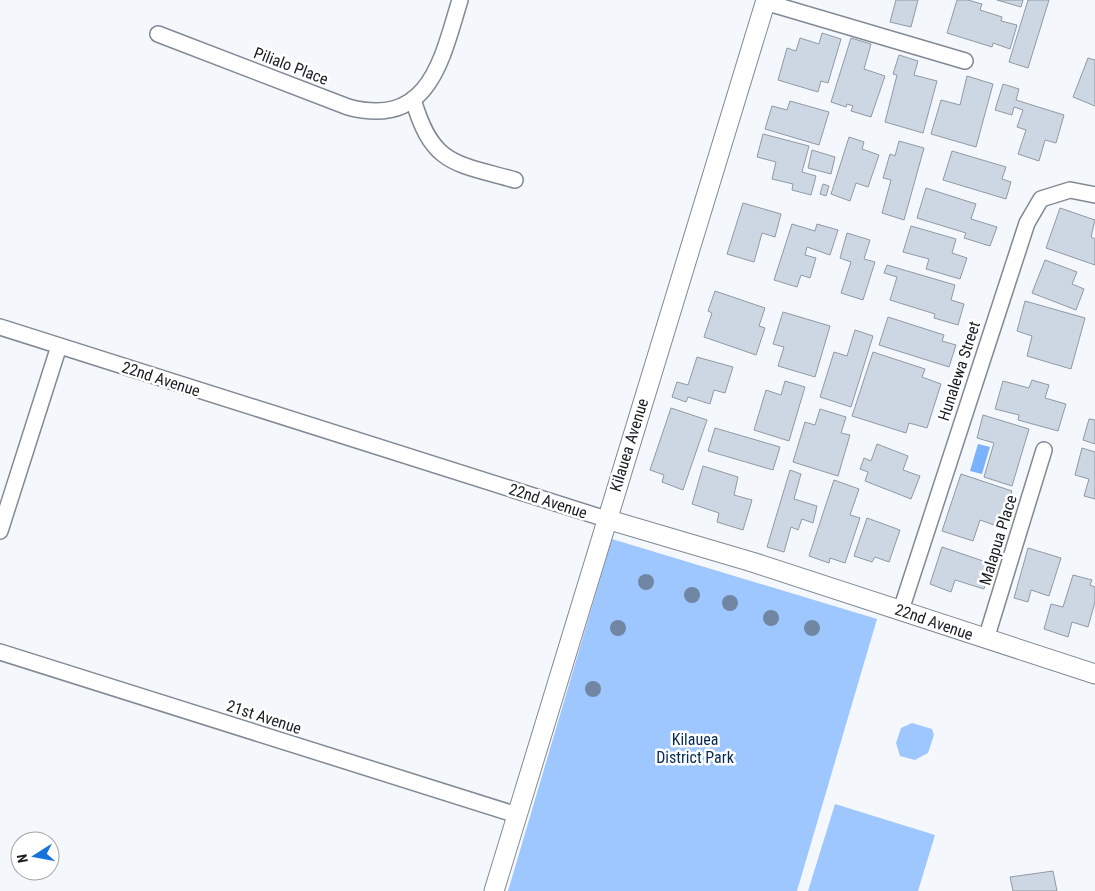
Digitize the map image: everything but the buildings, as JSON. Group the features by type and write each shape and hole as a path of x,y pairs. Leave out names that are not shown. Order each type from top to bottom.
{"street":[{"path":"460,0 436,74 429,84 413,99 421,126 438,151 463,165 515,180"},
{"path":"766,1 965,61"},
{"name":"Kilauea Avenue","path":"494,891 766,1"},
{"name":"Pilialo Place","path":"158,34 359,110 370,112 393,109 413,99"},
{"name":"Hunalewa Street","path":"900,610 1027,223 1041,199 1070,190 1095,195"},
{"name":"22nd Avenue","path":"0,328 606,520 752,562 986,640 1095,674"},
{"path":"0,531 59,346"},
{"name":"Malapua Place","path":"986,640 1044,450"},
{"name":"21st Avenue","path":"0,652 517,815"}],"green space":[{"name":"Kilauea District Park","path":"612,539 877,619 797,891 508,891"},
{"path":"912,723 932,729 934,735 928,753 915,760 900,756 896,743 901,728"},
{"path":"835,804 935,835 918,891 808,891"}],"shaded area":[{"path":"978,444 990,447 982,474 970,471"}]}
